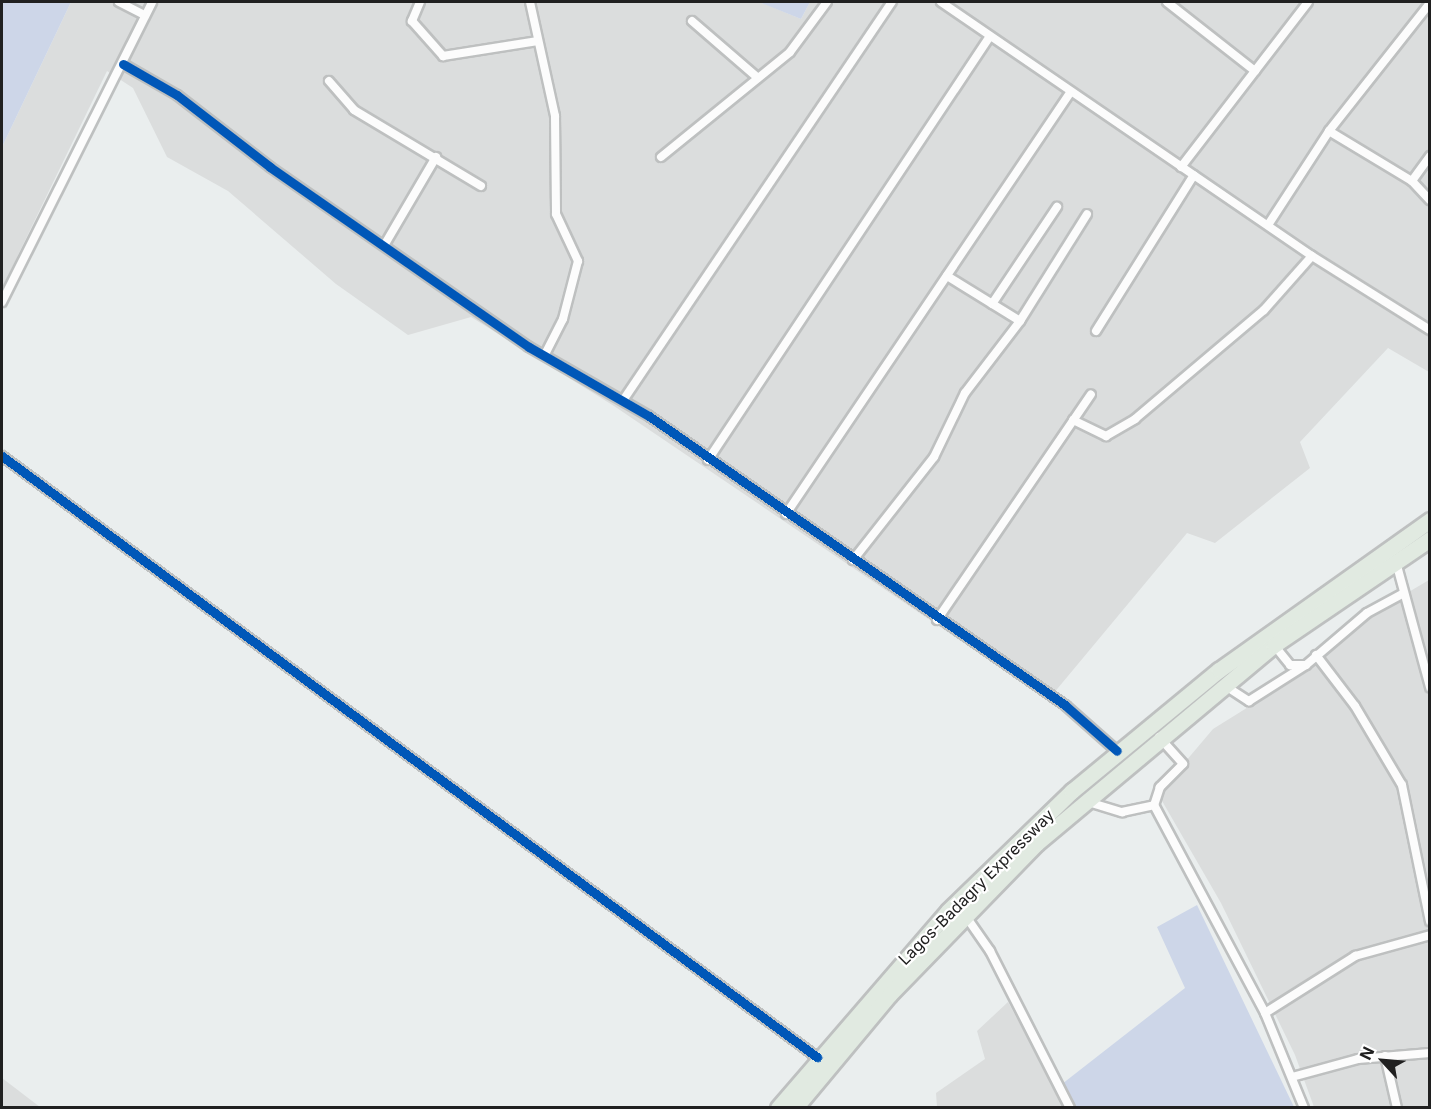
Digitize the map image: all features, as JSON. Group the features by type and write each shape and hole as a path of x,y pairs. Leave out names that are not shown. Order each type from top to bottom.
{"highway":[{"name":"Lagos-Badagry Expressway","path":"778,1107 817,1057 1008,849 1117,751 1228,663 1430,520"},
{"name":"Lagos-Badagry Expressway","path":"795,1107 965,915 1085,801 1159,737 1274,645 1430,539"}],"street":[{"path":"119,2 144,15"},
{"path":"2,302 152,2"},
{"path":"420,2 412,21 443,57 538,41"},
{"path":"530,2 557,126 556,214 578,261 563,319 544,354"},
{"path":"661,157 790,52 827,2"},
{"path":"624,399 892,2"},
{"path":"941,2 1070,93 1312,256 1430,330"},
{"path":"1167,2 1255,71"},
{"path":"1181,167 1308,2"},
{"path":"1268,225 1329,131 1430,3"},
{"path":"692,21 758,78"},
{"path":"708,459 990,36"},
{"path":"123,64 177,95 270,168 544,354 624,399 937,620 1065,705 1117,751"},
{"path":"329,81 354,110 481,186"},
{"path":"786,514 1070,93"},
{"path":"1329,131 1412,181 1430,200"},
{"path":"1412,181 1430,156"},
{"path":"385,244 436,157"},
{"path":"1096,331 1194,175"},
{"path":"993,304 1057,207"},
{"path":"853,560 934,458 965,393 1020,321 1087,214"},
{"path":"1073,420 1106,436 1135,419 1264,310 1312,256"},
{"path":"947,276 1020,321"},
{"path":"937,620 986,543 1030,490 1091,394"},
{"path":"2,456 817,1057"},
{"path":"1396,562 1430,687"},
{"path":"1224,684 1249,701 1306,665 1367,613 1404,593"},
{"path":"1274,645 1290,665 1306,665"},
{"path":"1316,655 1355,706 1402,786 1430,921"},
{"path":"1159,737 1183,764 1160,787 1154,805 1265,1014 1304,1107"},
{"path":"1085,801 1122,812 1154,805"},
{"path":"965,915 990,951 1070,1107"},
{"path":"1265,1014 1355,956 1430,935"},
{"path":"1292,1077 1385,1056 1430,1053"},
{"path":"1385,1056 1397,1107"}],"shaded area":[{"path":"2,2 71,2 2,147"},
{"path":"71,2 760,2 801,19 810,2 1429,2 1429,372 1388,348 1300,442 1310,468 1215,543 1187,533 1048,700 614,406 471,317 408,335 336,284 228,191 167,157 133,88 107,71 2,288 2,147"},
{"path":"759,2 810,2 801,19"},
{"path":"1429,580 1429,1107 1314,1107 1295,1055 1221,903 1158,794 1213,729 1277,689 1368,616"},
{"path":"1197,905 1294,1107 1076,1107 1062,1084 1185,988 1157,927"},
{"path":"1008,1002 1065,1107 937,1107 936,1093 985,1059 977,1031"},
{"path":"2,1078 40,1107 2,1107"}],"cycle path":[{"path":"123,64 177,95 270,167 529,347 649,416 1065,705 1117,751"},
{"path":"2,456 817,1057"}]}
